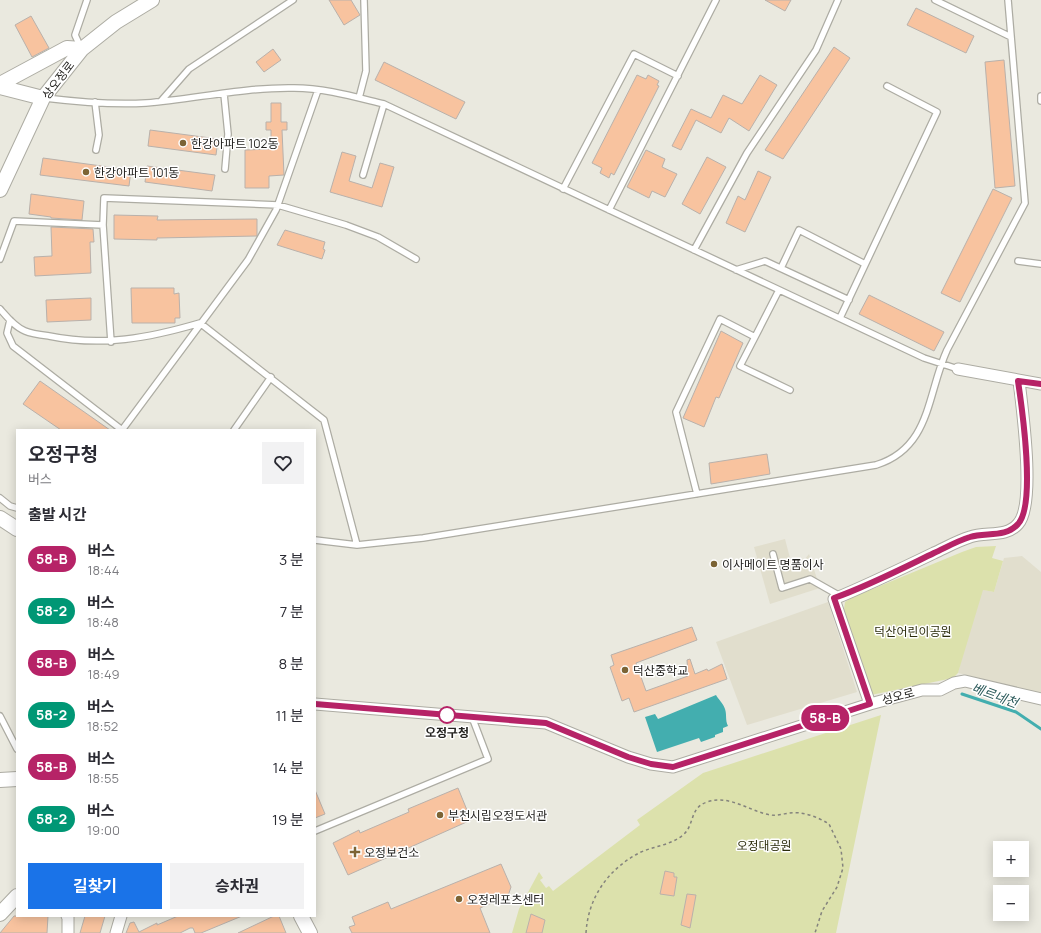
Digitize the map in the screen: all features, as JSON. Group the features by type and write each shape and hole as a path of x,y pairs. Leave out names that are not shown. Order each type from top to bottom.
{"street":[{"name":"상오정로","path":"0,190 43,98 82,49 116,22 152,0"},
{"path":"0,85 67,48 82,49"},
{"path":"0,85 43,98"},
{"path":"958,369 1041,384"},
{"path":"870,704 834,598 970,537 1004,533 1018,524 1023,516 1026,501 1026,472 1025,433 1018,381"},
{"path":"0,518 16,528"},
{"name":"성오로","path":"316,704 546,723 628,757 651,764 673,767 870,704 922,690 940,690 954,683 965,681 1041,698"},
{"path":"0,780 16,779"},
{"path":"0,914 16,897"},
{"path":"68,917 68,933"},
{"path":"116,933 121,917"},
{"path":"302,917 310,933"}],"lane":[{"path":"82,49 75,35 87,0"},
{"path":"161,101 189,69 293,0"},
{"path":"359,98 366,71 364,0"},
{"path":"610,210 716,0"},
{"path":"694,250 747,152 816,50 838,0"},
{"path":"935,0 1011,37"},
{"path":"316,540 358,546 423,538 876,465 888,462 904,451 920,431 930,405 941,363 1025,203 1008,0"},
{"path":"563,189 634,54 678,76"},
{"path":"840,318 937,112 887,86"},
{"path":"43,98 95,102 143,103 264,89 296,88 318,90 384,104 924,358 958,369"},
{"path":"123,429 248,260 278,205 318,90"},
{"path":"224,94 228,134 224,168"},
{"path":"95,102 99,135 96,150"},
{"path":"363,175 384,104"},
{"path":"111,342 103,224 104,198 278,205 346,225 371,235 416,260"},
{"path":"0,259 14,221 103,224"},
{"path":"781,268 799,230 865,264"},
{"path":"736,270 765,261 849,300"},
{"path":"1018,261 1041,264"},
{"path":"779,290 740,366 790,390"},
{"path":"0,309 10,320 24,331 63,339 111,342 157,336 200,323"},
{"path":"697,494 676,412 720,319 755,337"},
{"path":"10,320 7,333 13,346 121,429"},
{"path":"200,323 271,377 324,420 358,546"},
{"path":"235,429 271,377"},
{"path":"0,498 10,506 16,508"},
{"path":"773,554 782,588 810,579 840,596"},
{"path":"0,716 16,747"},
{"path":"316,831 488,759 472,717"}],"path":[{"path":"586,933 593,902 599,889 614,870 642,852 670,843 682,836 688,831 694,811 708,802 717,801 741,805 770,816 790,813 804,814 829,824 841,849 843,868 837,887 822,911 815,933"}],"shaded area":[{"path":"785,539 791,562 796,570 809,554 820,588 770,604 754,547"},
{"path":"1022,556 1041,572 1041,693 958,673 979,589 994,592 1004,558"},
{"path":"828,602 857,692 747,725 716,642"}],"green space":[{"name":"덕산어린이공원","path":"996,546 992,558 1003,561 994,592 983,590 958,673 953,678 871,695 844,609 845,602 851,598 962,552 976,547"},
{"name":"오정대공원","path":"881,715 836,933 512,933 519,909 539,872 543,878 540,880 546,888 549,886 553,891 640,825 637,820 703,773"}],"water":[{"path":"716,695 726,711 728,726 723,728 723,732 715,735 715,737 701,742 699,738 657,752 645,717 655,714 658,719"}],"building":[{"path":"329,0 351,0 360,15 344,25"},
{"path":"765,0 791,0 785,11"},
{"path":"916,8 974,36 966,53 907,25"},
{"path":"31,16 49,48 32,57 15,25"},
{"path":"834,47 850,58 783,159 765,150"},
{"path":"273,49 281,60 264,72 256,62"},
{"path":"1004,60 1015,186 995,188 985,62"},
{"path":"384,62 465,102 456,119 375,80"},
{"path":"637,75 646,79 648,75 659,81 657,85 659,86 614,175 611,173 609,178 600,173 602,168 592,163"},
{"path":"760,75 777,85 749,131 729,118 721,133 696,120 681,150 672,146 691,109 711,118 723,95 742,104"},
{"path":"271,103 281,103 281,122 287,122 287,130 282,130 284,175 269,176 269,188 245,188 245,150 271,149 271,130 266,130 266,122 271,122"},
{"name":"한강아파트 102동","path":"150,130 218,139 216,155 148,146"},
{"path":"646,150 665,159 662,167 677,174 665,197 652,191 649,198 627,187"},
{"path":"342,152 356,156 349,181 372,188 380,163 394,167 382,207 330,192"},
{"path":"707,157 726,167 700,214 682,204"},
{"name":"한강아파트 101동","path":"43,158 131,170 129,186 40,175"},
{"path":"147,166 215,175 212,191 145,182"},
{"path":"758,171 771,177 745,232 726,223 738,196 745,200"},
{"path":"993,189 1012,198 960,302 941,293"},
{"path":"31,194 84,201 82,220 51,218 29,214"},
{"path":"114,215 158,216 157,220 257,219 257,236 157,238 157,240 114,239"},
{"path":"51,227 93,229 94,242 90,242 91,273 35,276 34,257 52,256"},
{"path":"285,230 325,242 323,249 325,250 322,259 277,245"},
{"path":"131,288 174,288 174,294 179,293 180,318 175,318 175,323 132,323"},
{"path":"869,295 944,332 934,351 859,314"},
{"path":"91,298 91,320 47,322 46,300"},
{"path":"721,331 743,343 719,398 716,397 704,427 683,418"},
{"path":"40,381 109,429 60,429 23,404"},
{"path":"767,454 770,474 711,484 709,463"},
{"name":"덕산중학교","path":"692,627 697,640 636,663 646,691 688,676 687,660 690,659 695,674 707,669 708,671 722,664 727,679 634,712 629,698 622,701 610,667 614,665 611,655"},
{"path":"458,788 471,820 348,875 333,843 359,830 360,833 409,812 408,809"},
{"path":"316,792 325,814 316,818"},
{"name":"오정레포츠센터","path":"501,864 511,887 508,896 480,908 490,933 352,933 349,927 355,925 352,917 388,902 391,909"},
{"path":"665,871 674,873 674,877 677,877 674,896 660,894"},
{"path":"687,894 696,895 690,928 681,925"},
{"path":"531,914 545,920 542,933 526,933"},
{"path":"14,916 48,917 47,933 0,933"},
{"path":"85,917 105,917 100,933 80,933"},
{"path":"176,917 240,917 201,933 195,933 193,928 190,928 180,933 126,933 130,923 134,922 139,932 157,923 157,925"},
{"path":"272,917 279,917 286,933 238,933"}],"waterway":[{"name":"베르네천","path":"962,694 1016,712 1041,729"}],"bus line":[{"name":"58-B","path":"316,704 546,723 628,757 651,764 673,767 870,704 834,598 846,594 970,537 990,533 1004,533 1018,524 1023,516 1026,501 1026,472 1025,433 1018,381 1041,384"}],"place":[{"name":"한강아파트 102동","path":"183,143"},
{"name":"한강아파트 101동","path":"86,172"},
{"name":"이사메이트 명품이사","path":"714,564"},
{"name":"덕산중학교","path":"625,670"},
{"name":"오정구청","path":"447,715"},
{"name":"부천시립오정도서관","path":"440,815"},
{"name":"오정보건소","path":"355,852"},
{"name":"오정레포츠센터","path":"459,899"}]}
